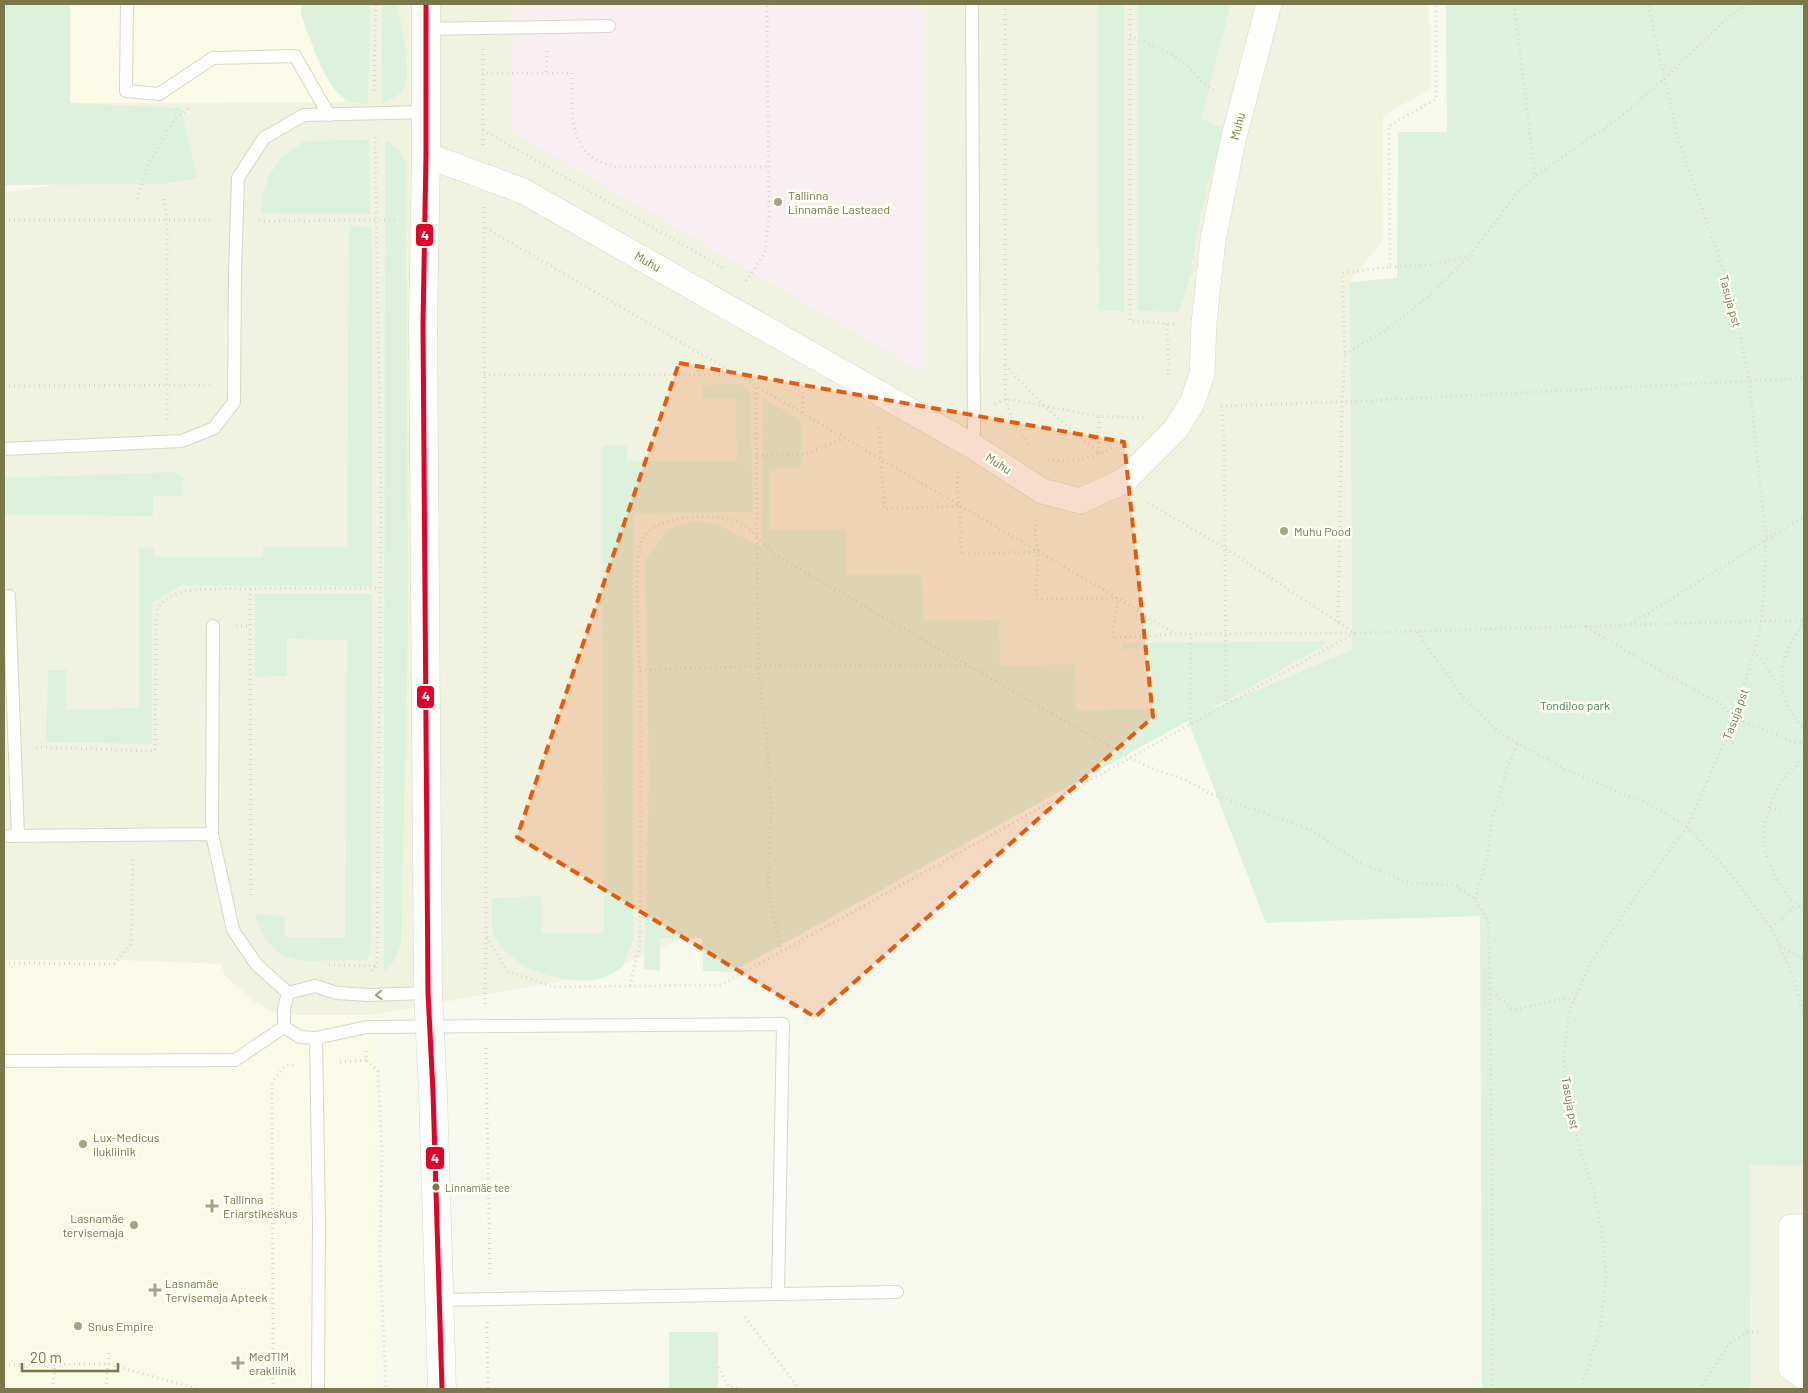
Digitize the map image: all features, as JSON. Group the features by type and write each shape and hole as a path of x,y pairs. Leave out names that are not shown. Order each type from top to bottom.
{"street":[{"name":"Muhu","path":"426,155 524,191 967,443 1042,491 1080,501 1124,481 1175,430 1192,403 1202,374 1204,323 1213,240 1233,140 1269,4"},
{"path":"426,16 423,333 428,993 442,1389"},
{"path":"1804,1227 1791,1227 1791,1368 1804,1377"}],"lane":[{"path":"127,4 126,91 159,94 212,58 295,56 329,114"},
{"path":"967,443 974,413 972,4"},
{"path":"426,16 483,28 609,26"},
{"path":"4,448 182,440 214,428 234,402 238,178 264,138 304,116 426,112"},
{"path":"9,596 18,836"},
{"path":"213,626 212,834 233,930 256,964 288,993"},
{"path":"4,836 212,834"},
{"path":"288,993 315,986 336,993 368,995 428,993"},
{"path":"284,1027 284,1008 288,993"},
{"path":"284,1027 300,1037 316,1038 367,1027 784,1024 778,1294"},
{"path":"4,1061 235,1060 284,1027"},
{"path":"316,1038 318,1064 318,1389"},
{"path":"439,1300 897,1292"}],"path":[{"path":"368,995 368,976 377,966 381,500 374,113 376,4"},
{"path":"746,281 765,253 769,218 767,4"},
{"path":"1005,4 1006,400 1008,411 1016,427 1032,450"},
{"path":"1130,4 1130,321 1167,324 1204,323"},
{"path":"1390,267 1389,126 1436,99 1436,4"},
{"path":"1514,4 1535,176"},
{"name":"Tasuja pst","path":"1581,1389 1600,1330 1606,1278 1603,1239 1596,1202 1580,1150 1566,1092 1564,1052 1570,1010 1591,962 1624,913 1660,867 1687,827 1735,719 1762,621 1766,539 1750,380 1731,292 1678,138 1648,4"},
{"path":"1345,354 1384,331 1428,297 1469,256 1516,196 1535,176 1624,115 1725,20 1747,4"},
{"path":"483,28 483,176 486,228 484,375 485,1026 490,1266 486,1335 488,1389"},
{"path":"1130,36 1159,49 1187,66 1206,87 1243,103"},
{"path":"482,73 572,72 572,115 581,146 595,159 615,167 768,167"},
{"path":"137,199 148,164 176,118 190,108"},
{"path":"483,130 729,271"},
{"path":"164,199 167,220 167,441"},
{"path":"486,228 1118,598 1175,634"},
{"path":"1338,622 1342,402 1345,354 1342,273 1390,267 1429,265 1469,256"},
{"path":"737,276 754,286"},
{"path":"1167,324 1169,366 1167,382"},
{"path":"1005,365 1043,405 1099,454"},
{"path":"484,375 736,375"},
{"path":"1192,403 1222,406 1342,402 1804,378"},
{"path":"4,386 234,385"},
{"path":"756,387 758,666 767,743 771,808 768,890 781,951"},
{"path":"876,392 884,509 960,506"},
{"path":"1222,397 1224,434 1226,704"},
{"path":"974,413 1006,400 1099,416 1151,418 1146,423"},
{"path":"1217,411 1222,406"},
{"path":"1099,416 1099,454"},
{"path":"757,456 805,454 845,438"},
{"path":"967,443 957,491 960,506 961,554 1038,552"},
{"path":"1044,458 1061,462 1079,460 1122,444"},
{"path":"1042,491 1035,532 1038,552 1036,598 1118,598"},
{"path":"1138,497 1225,548 1355,633"},
{"path":"1631,624 1804,516"},
{"path":"630,986 640,944 640,670 637,561 643,538 661,524 689,517 719,518 741,524 775,555 1130,758 1158,771 1184,779 1209,793 1312,830 1357,861 1409,883 1456,885 1475,899 1488,921 1493,1318 1491,1389"},
{"path":"15,746 155,751 156,621 159,608 166,600 181,592 199,589 380,588"},
{"path":"250,589 251,902"},
{"path":"1118,598 1112,638 1204,632 1226,634 1417,632 1631,624 1804,621 1787,652 1782,670 1782,689"},
{"path":"1585,626 1721,704 1735,719 1795,742 1804,743"},
{"path":"1417,632 1463,697 1501,734 1567,770 1653,806 1687,827 1731,874 1771,928 1794,978 1804,1017"},
{"path":"486,935 507,970 553,987 721,985 1355,633"},
{"path":"1190,724 1191,634"},
{"path":"1754,651 1782,689 1789,708 1804,728"},
{"path":"640,670 758,666 970,666"},
{"path":"1475,899 1487,859 1492,819 1507,769 1518,743"},
{"path":"1804,759 1787,775 1773,799 1765,823 1764,848 1784,893 1804,909"},
{"path":"1770,808 1785,812"},
{"path":"4,963 114,964 131,944 133,835"},
{"path":"1771,928 1804,901"},
{"path":"1779,946 1804,960"},
{"path":"327,965 377,966"},
{"path":"1490,989 1514,1010 1562,999 1575,1000"},
{"path":"366,1060 367,1027"},
{"path":"273,1389 272,1082 285,1066 366,1060 378,1071 382,1150 380,1255 386,1389"},
{"path":"729,1295 799,1389"},
{"path":"1700,1389 1732,1342 1743,1335 1748,1332 1791,1333"},
{"path":"106,1389 108,1351"},
{"path":"54,1389 55,1364"},
{"path":"4,1365 108,1364 198,1389"},
{"path":"718,1367 729,1387 742,1389"}],"highlighted area":[{"path":"679,363 1124,442 1153,717 815,1017 517,837"}],"shaded area":[{"path":"70,4 344,4 344,102 70,103"},
{"path":"345,4 1429,4 1430,90 1383,115 1382,241 1350,282 1352,650 1187,718 1129,751 598,974 373,1015 278,1015 255,1002 225,976 221,964 114,960 4,960 4,193 70,182 70,103 344,102"},
{"name":"Tallinna Linnamäe Lasteaed","path":"513,4 925,4 924,373 511,131"},
{"path":"4,960 114,960 221,964 225,976 255,1002 278,1015 373,1015 374,1389 4,1389"},
{"path":"1750,1165 1804,1166 1804,1389 1751,1389"}],"green space":[{"path":"4,4 70,4 70,103 181,108 197,178 162,184 4,185"},
{"path":"301,4 370,4 368,104 352,102 342,97 334,88 314,51 301,15"},
{"path":"382,4 397,4 406,49 407,73 402,91 390,100 382,103"},
{"path":"1098,4 1124,4 1124,311 1099,311"},
{"path":"1138,4 1231,4 1201,118 1225,129 1208,184 1197,231 1192,271 1179,312 1138,311"},
{"name":"Tondiloo park","path":"1446,4 1804,4 1804,1166 1750,1165 1751,1389 1482,1389 1480,916 1266,923 1188,721 732,972 703,971 702,938 660,938 660,971 644,969 649,778 645,560 669,529 693,521 716,524 762,547 763,398 801,421 801,468 769,469 769,530 846,529 846,575 922,574 923,621 999,620 1000,666 1075,664 1076,710 1151,709 1150,648 1122,649 1123,643 1325,642 1323,646 1213,708 1352,650 1350,282 1397,278 1398,132 1447,132"},
{"path":"369,140 370,214 261,213 262,197 268,177 282,157 304,141"},
{"path":"385,140 398,148 406,162 408,631 401,945 394,961 384,972"},
{"path":"349,225 372,228 372,586 181,585 152,603 152,744 46,742 48,670 67,670 66,710 139,708 139,548 154,549 155,557 263,557 263,547 347,547"},
{"path":"741,384 750,392 753,512 633,513 633,939 623,967 608,976 585,981 570,980 539,972 512,958 494,936 492,898 541,896 542,934 604,933 602,446 627,445 627,461 737,461 736,399 703,399 703,385"},
{"path":"175,472 184,478 181,496 153,496 153,516 4,514 4,478"},
{"path":"255,594 372,594 371,950 367,960 302,961 281,955 265,939 255,914 285,916 285,937 345,938 347,640 287,639 287,676 255,677"},
{"path":"669,1332 718,1332 718,1389 669,1389"}],"transit line":[{"name":"4","path":"426,4 423,324 428,993 442,1389"}],"place":[{"name":"Tallinna Linnamäe Lasteaed","path":"778,202"},
{"name":"Muhu Pood","path":"1284,531"},
{"name":"Lux-Medicus ilukliinik","path":"83,1144"},
{"name":"Linnamäe tee","path":"436,1187"},
{"name":"Tallinna Eriarstikeskus","path":"212,1206"},
{"name":"Lasnamäe tervisemaja","path":"134,1225"},
{"name":"Lasnamäe Tervisemaja Apteek","path":"155,1290"},
{"name":"Snus Empire","path":"78,1326"},
{"name":"MedTIM erakliinik","path":"238,1363"}]}
